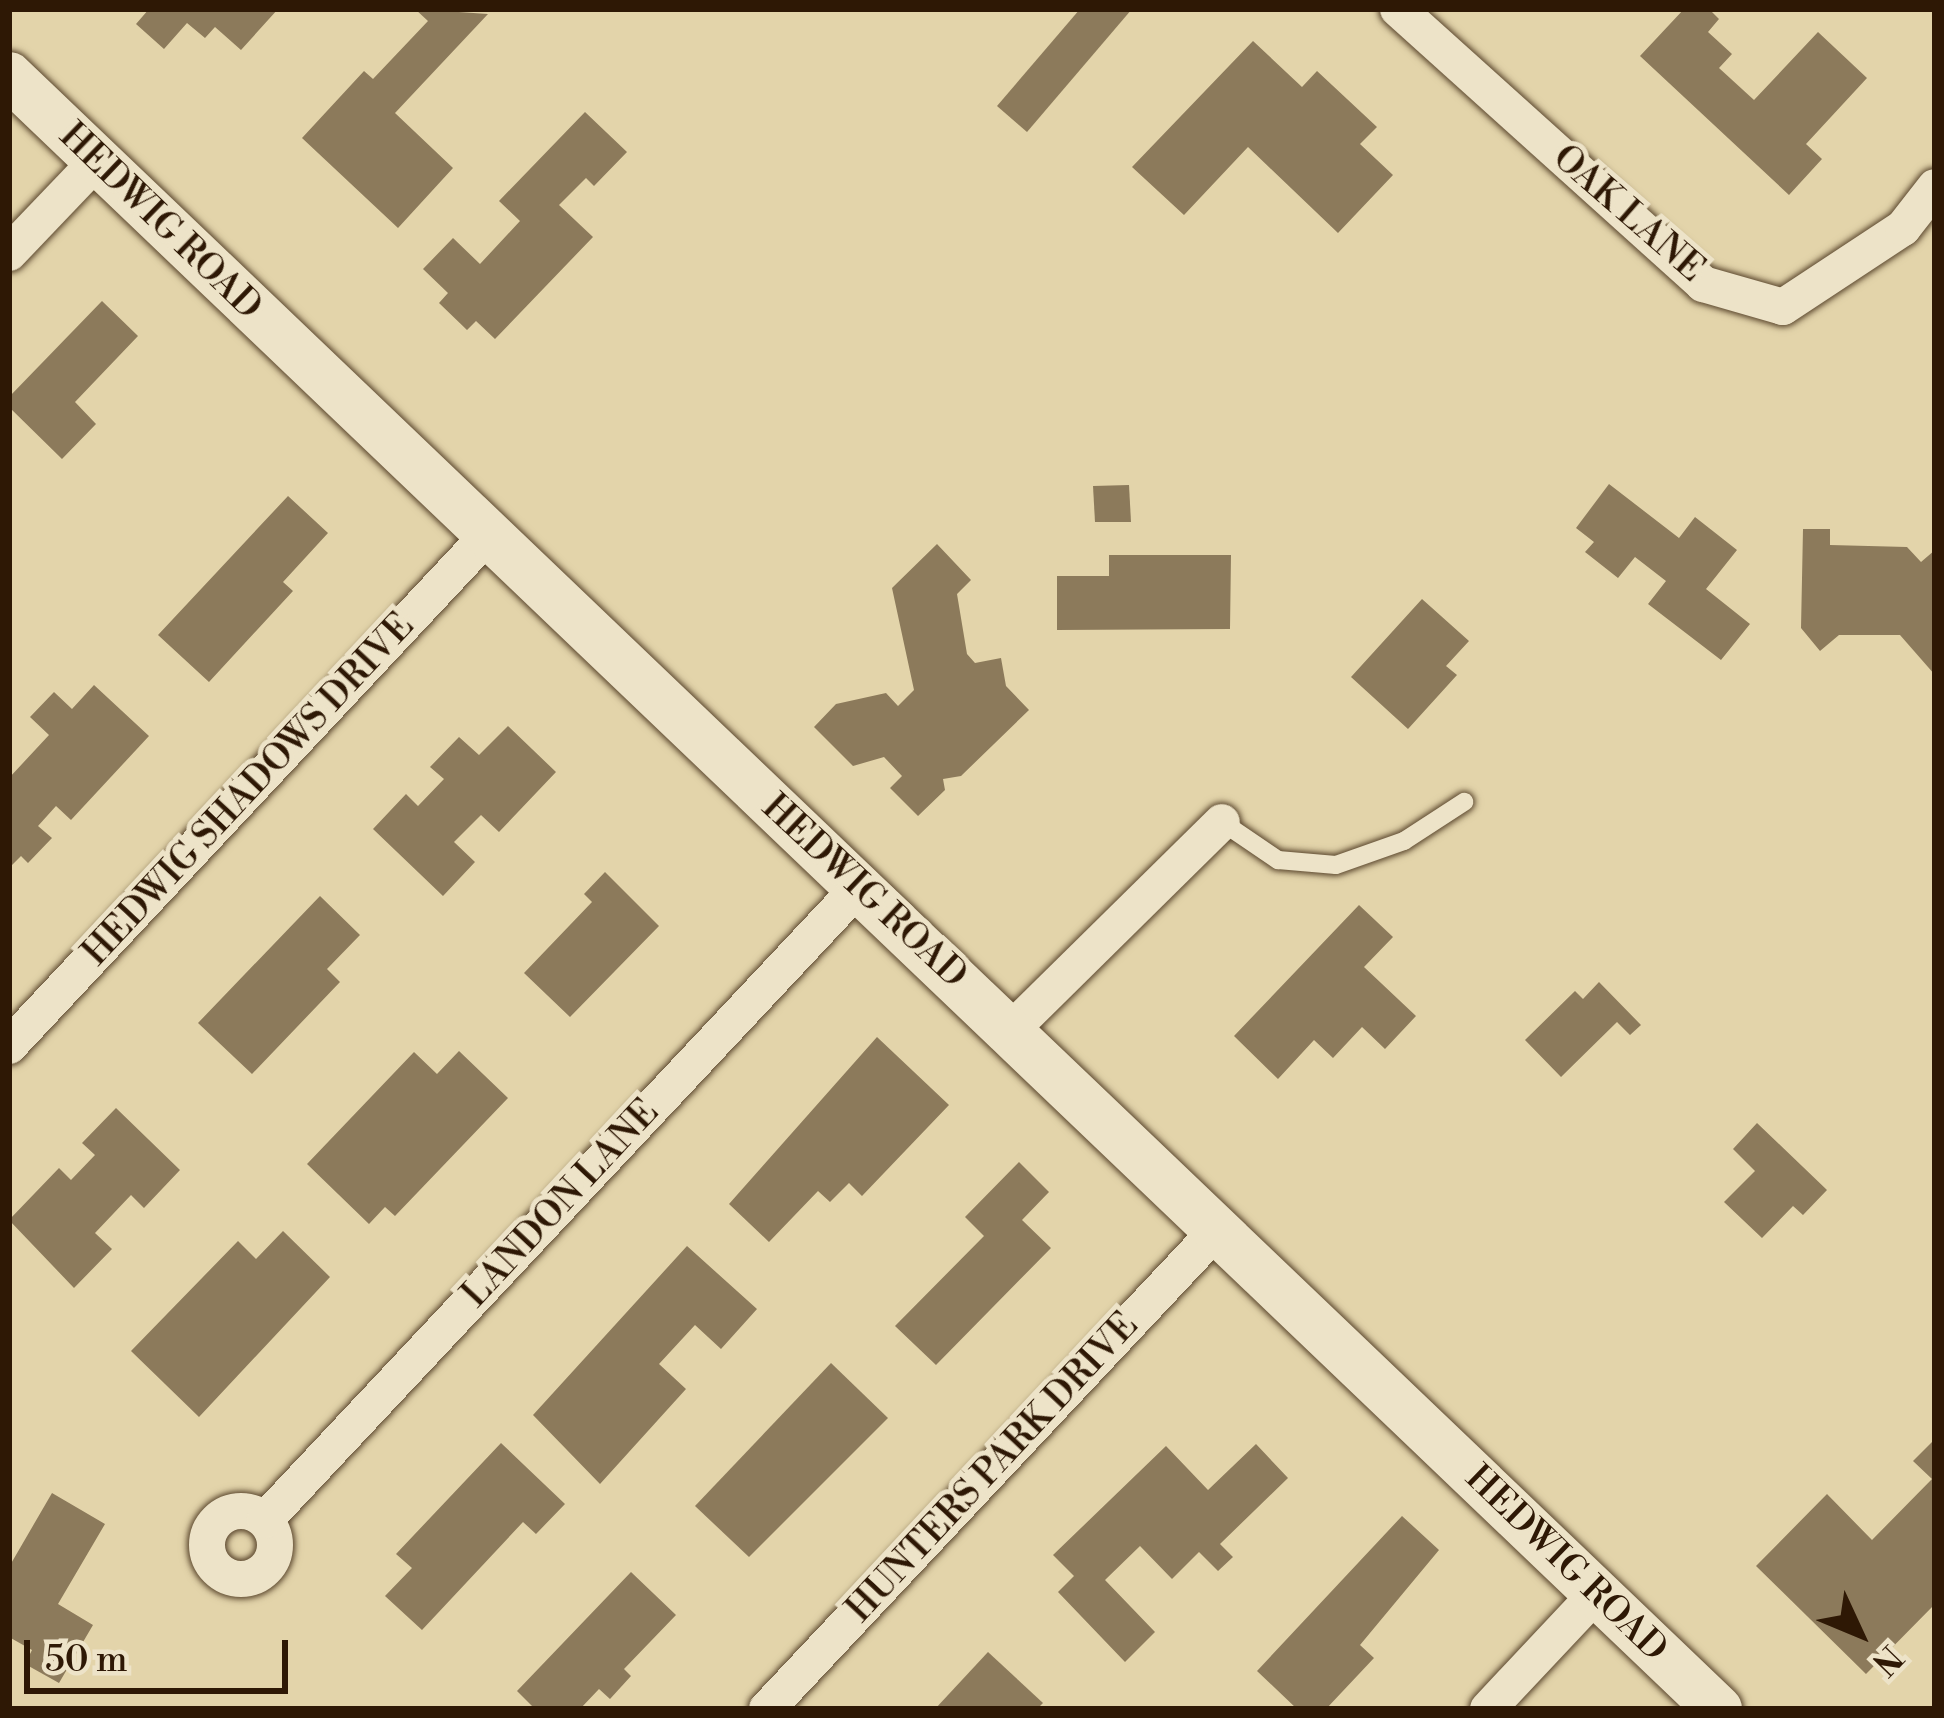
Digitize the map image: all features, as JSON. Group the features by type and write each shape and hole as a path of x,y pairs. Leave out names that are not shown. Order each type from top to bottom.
{"street":[{"name":"OAK LANE","path":"1398,9 1703,284 1783,307 1903,228 1935,187"},
{"name":"HEDWIG ROAD","path":"9,76 1718,1709"},
{"path":"9,253 97,161"},
{"name":"HEDWIG SHADOWS DRIVE","path":"9,1046 488,535"},
{"path":"1011,1030 1222,823"},
{"name":"LANDON LANE","path":"266,1520 857,888"},
{"name":"HUNTERS PARK DRIVE","path":"767,1709 1219,1228"},
{"path":"1488,1709 1596,1594"}],"lane":[{"path":"1222,823 1278,860 1336,865 1404,842 1464,802"}],"building":[{"path":"149,9 278,9 241,50 215,27 205,38 187,23 164,49 136,24"},
{"path":"415,9 488,14 395,113 453,168 398,228 302,138 364,71 373,79 428,21"},
{"path":"1080,9 1132,9 1027,132 997,106"},
{"path":"1684,9 1709,9 1719,19 1708,32 1732,54 1719,68 1754,100 1818,32 1867,78 1806,144 1822,159 1789,195 1640,56"},
{"path":"1253,41 1302,87 1317,71 1377,127 1360,144 1393,175 1338,233 1248,147 1184,215 1132,167"},
{"path":"585,112 627,152 594,186 586,178 559,205 593,237 495,339 476,321 467,330 439,303 448,293 423,269 453,238 480,264 520,221 499,201"},
{"path":"102,301 138,336 75,402 96,424 62,459 9,407 9,397"},
{"path":"1609,484 1679,538 1695,517 1737,550 1706,589 1750,624 1721,660 1648,604 1666,581 1635,557 1618,578 1585,552 1594,542 1576,528"},
{"path":"1129,485 1131,522 1095,522 1093,486"},
{"path":"288,496 328,533 283,582 293,591 209,682 158,635"},
{"path":"1803,529 1830,529 1830,545 1907,547 1921,562 1935,550 1935,675 1900,635 1839,635 1820,651 1801,628"},
{"path":"937,544 971,580 957,594 967,654 975,663 1001,658 1006,686 1029,710 961,776 943,779 945,790 918,816 890,788 902,776 884,757 853,766 814,727 836,704 886,693 898,706 914,690 892,588"},
{"path":"1109,555 1231,555 1230,629 1057,630 1057,576 1109,576"},
{"path":"1422,599 1469,641 1446,666 1457,675 1408,729 1351,677"},
{"path":"94,685 149,736 71,820 56,806 38,826 52,838 28,863 21,856 9,868 9,778 49,735 30,717 54,692 72,709"},
{"path":"508,726 556,772 499,832 481,815 454,842 475,862 443,896 373,829 406,794 418,806 444,779 430,767 459,737 479,755"},
{"path":"605,872 659,926 570,1017 524,973 592,902 584,894"},
{"path":"320,896 360,935 327,969 340,982 252,1074 198,1023"},
{"path":"1359,905 1393,937 1364,967 1416,1016 1385,1049 1362,1027 1333,1058 1314,1040 1278,1079 1234,1036"},
{"path":"1599,982 1641,1025 1630,1035 1617,1022 1561,1077 1525,1040 1575,991 1583,999"},
{"path":"877,1037 949,1105 862,1196 849,1183 830,1202 818,1191 769,1242 729,1204"},
{"path":"459,1051 508,1098 395,1216 385,1207 369,1224 307,1164 414,1052 437,1074"},
{"path":"116,1108 180,1170 144,1208 131,1195 95,1233 112,1249 74,1288 9,1220 59,1168 71,1180 95,1155 82,1143"},
{"path":"1757,1123 1827,1190 1803,1215 1793,1206 1762,1238 1724,1202 1755,1171 1733,1149"},
{"path":"1019,1162 1049,1192 1022,1220 1051,1248 936,1365 895,1326 984,1236 965,1217"},
{"path":"283,1231 330,1277 199,1417 131,1351 238,1241 256,1259"},
{"path":"687,1246 757,1309 721,1349 695,1325 659,1364 686,1389 600,1484 533,1415"},
{"path":"831,1363 888,1418 749,1557 695,1506"},
{"path":"1935,1439 1935,1604 1866,1674 1756,1566 1827,1494 1872,1540 1932,1479 1913,1461"},
{"path":"501,1443 565,1504 536,1534 523,1522 422,1630 385,1596 412,1568 396,1554"},
{"path":"1256,1444 1288,1478 1220,1544 1233,1557 1218,1571 1199,1552 1172,1579 1140,1546 1105,1580 1155,1632 1125,1662 1058,1592 1074,1576 1053,1555 1166,1446 1208,1490"},
{"path":"52,1493 105,1524 58,1604 93,1625 59,1683 25,1664 32,1650 9,1637 9,1567"},
{"path":"1402,1516 1439,1550 1360,1645 1374,1658 1326,1709 1297,1709 1257,1671"},
{"path":"631,1572 676,1615 624,1669 631,1676 610,1699 599,1689 580,1709 535,1709 517,1691"},
{"path":"988,1652 1043,1703 1037,1709 935,1709"}]}
